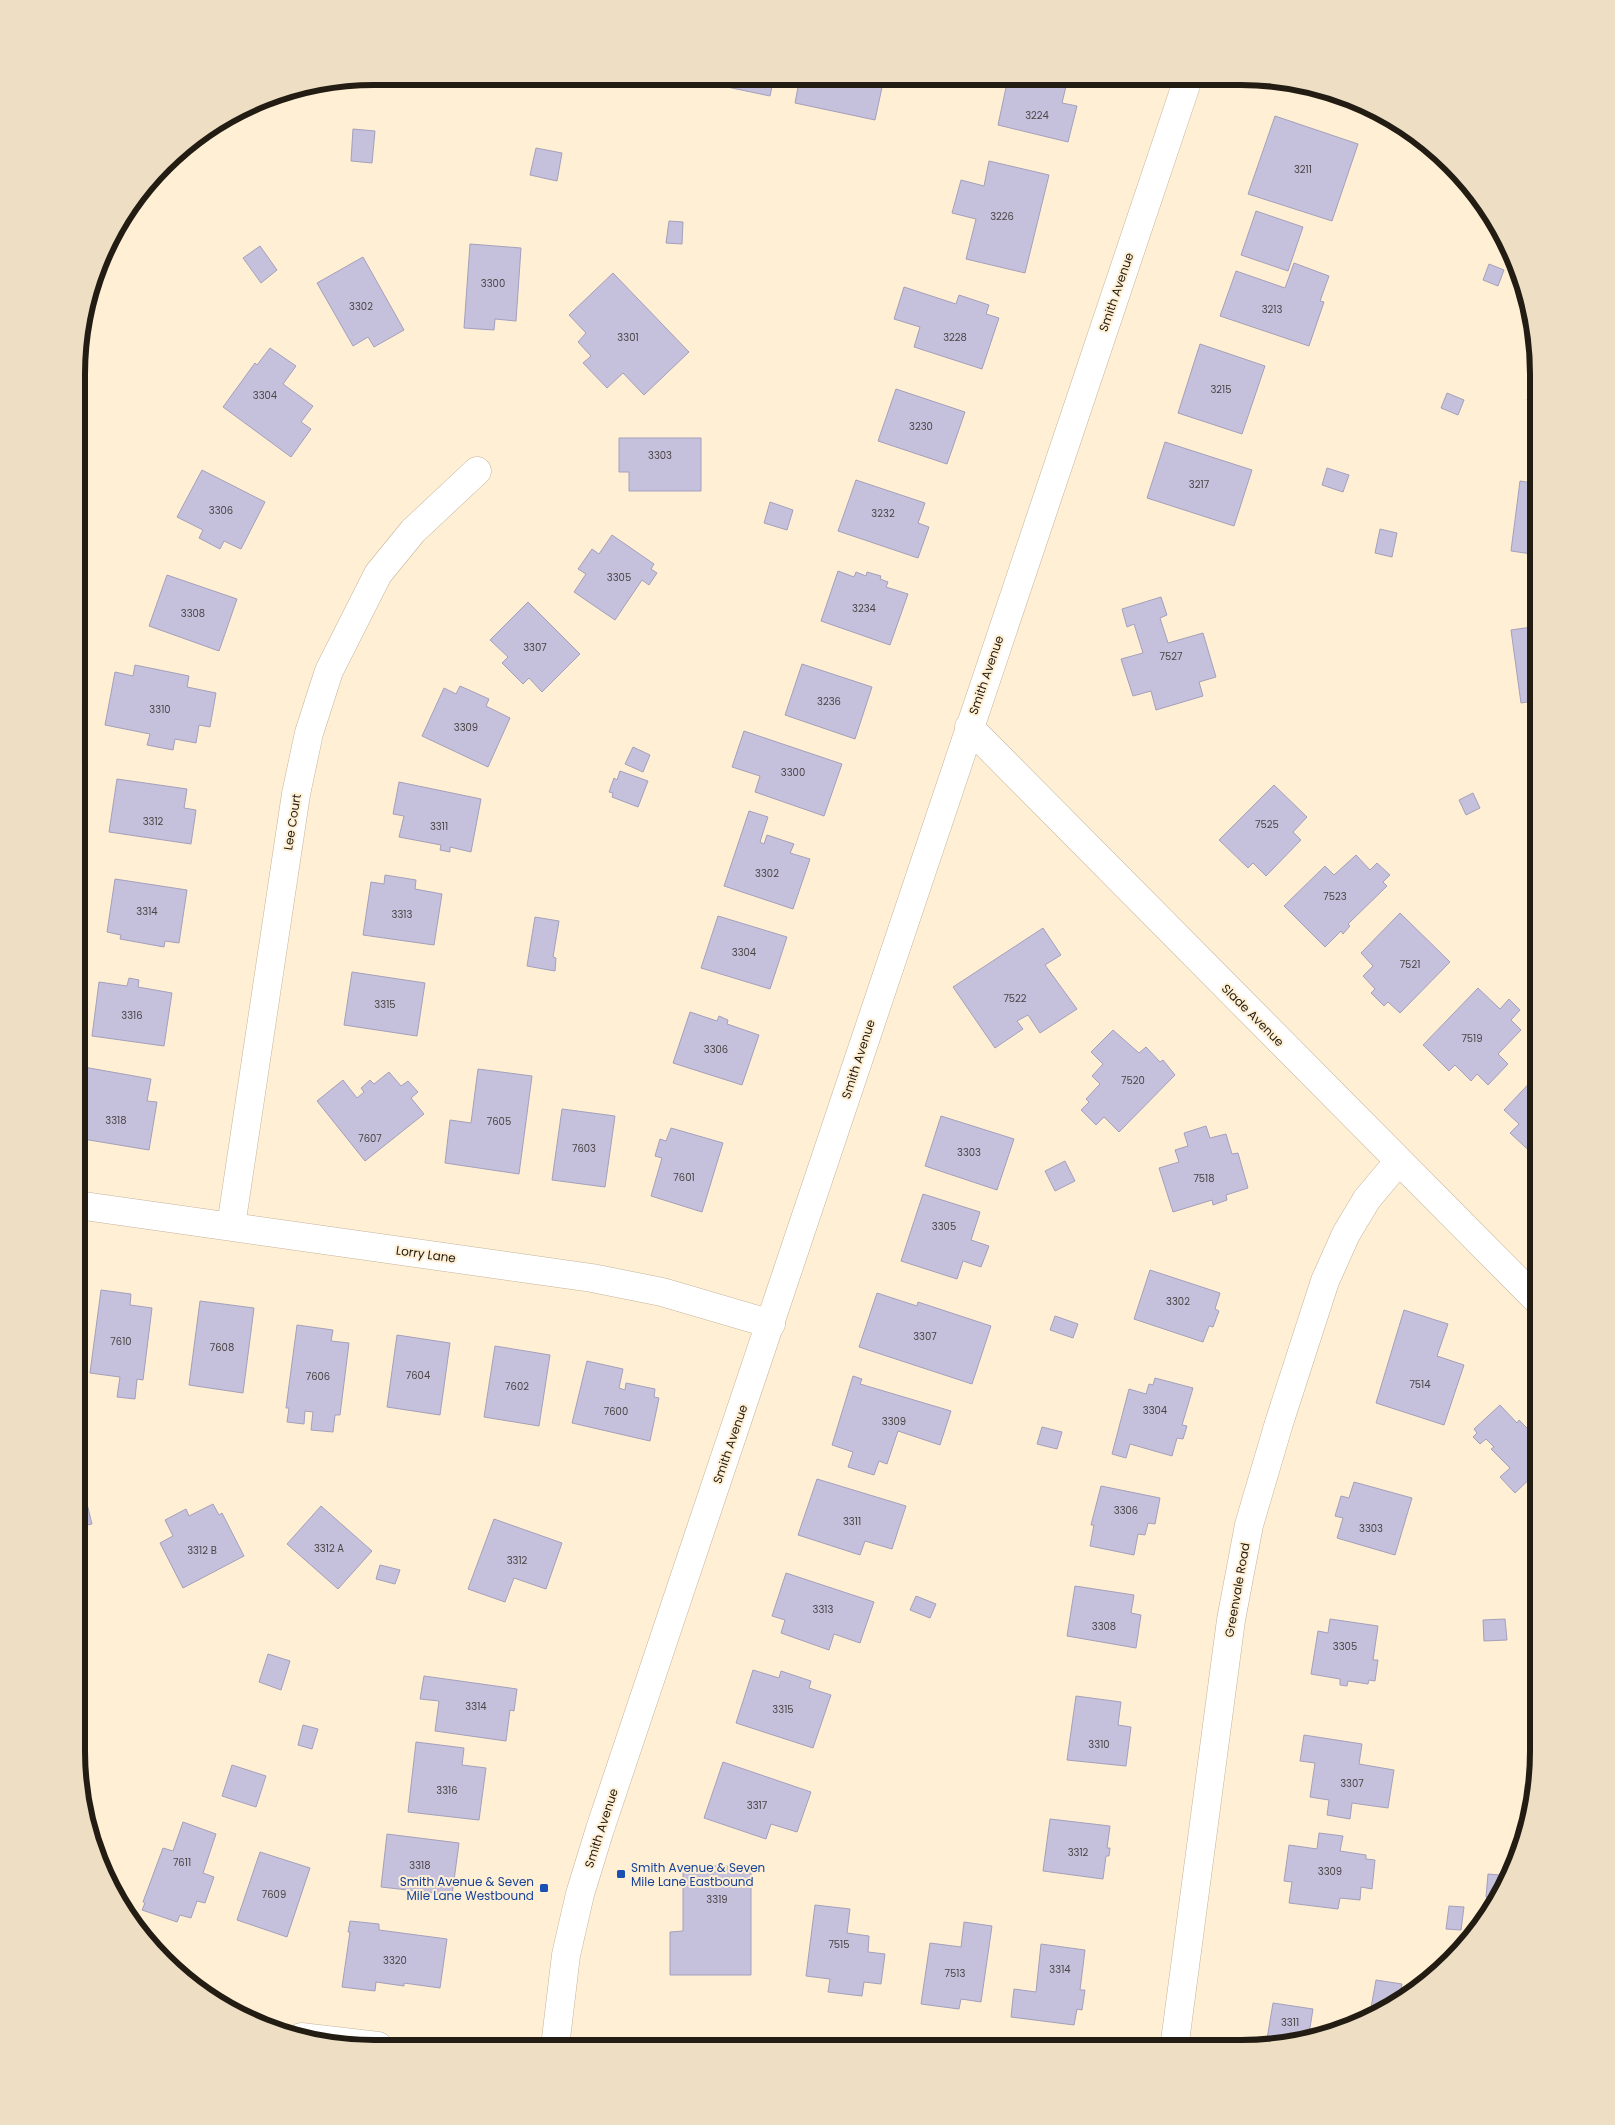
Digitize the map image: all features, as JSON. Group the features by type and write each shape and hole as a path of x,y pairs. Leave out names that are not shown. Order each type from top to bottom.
{"street":[{"name":"Smith Avenue","path":"556,2040 566,1955 580,1894 969,726 1186,85"},
{"name":"Lee Court","path":"231,1226 296,794 309,733 328,671 378,574 412,531 477,471"},
{"name":"Slade Avenue","path":"969,726 1398,1162 1530,1293"},
{"name":"Greenvale Road","path":"1175,2040 1231,1620 1250,1525 1278,1423 1325,1281 1350,1227 1368,1199 1398,1162"},
{"name":"Lorry Lane","path":"85,1206 592,1278 662,1292 771,1324"}],"building":[{"path":"718,85 772,85 770,96"},
{"path":"798,85 882,85 875,120 795,103"},
{"path":"1007,85 1066,85 1062,103 1077,106 1068,142 998,125"},
{"path":"1275,116 1358,144 1332,221 1248,194"},
{"path":"353,129 375,131 372,163 351,161"},
{"path":"536,148 562,153 557,181 530,175"},
{"path":"989,161 1049,175 1025,273 966,259 976,219 952,213 961,180 984,186"},
{"path":"1256,211 1303,227 1288,271 1241,255"},
{"path":"669,221 683,222 682,244 666,243"},
{"path":"470,244 521,248 516,321 495,319 494,330 464,328"},
{"path":"260,246 277,270 261,283 243,258"},
{"path":"363,257 404,330 374,347 368,337 353,346 317,283"},
{"path":"1294,263 1329,276 1320,301 1324,302 1309,346 1220,316 1236,271 1285,288"},
{"path":"1489,264 1504,270 1498,286 1483,280"},
{"path":"613,273 689,352 644,395 623,373 607,388 583,363 591,356 578,342 586,333 569,315"},
{"path":"904,287 956,304 959,295 989,305 986,314 999,318 982,369 914,347 920,327 894,319"},
{"path":"1200,344 1265,366 1242,434 1178,413"},
{"path":"270,348 296,366 283,384 313,406 301,422 311,429 291,457 223,407 255,363 257,365"},
{"path":"896,389 965,412 947,464 878,441"},
{"path":"1447,393 1464,400 1458,415 1441,408"},
{"path":"619,438 701,438 701,491 629,491 629,472 619,472"},
{"path":"1165,442 1252,470 1234,526 1147,498"},
{"path":"1327,468 1349,475 1343,492 1322,485"},
{"path":"202,470 265,502 241,549 224,541 220,549 199,538 203,530 177,517"},
{"path":"856,480 925,503 918,523 929,527 918,558 838,531"},
{"path":"1520,481 1530,483 1530,554 1511,551"},
{"path":"770,502 793,510 787,530 764,523"},
{"path":"1380,529 1397,533 1392,557 1375,553"},
{"path":"612,535 654,564 651,569 657,573 649,585 642,580 615,620 574,592 586,574 578,569 592,549 599,554"},
{"path":"838,571 854,577 856,572 866,576 867,572 881,576 880,579 888,582 886,587 908,594 890,645 821,621"},
{"path":"167,575 237,599 219,651 149,626"},
{"path":"1161,597 1167,615 1160,618 1168,643 1203,633 1216,677 1199,682 1203,696 1156,710 1151,691 1133,696 1121,659 1143,653 1134,624 1127,627 1122,609"},
{"path":"528,602 580,654 542,692 529,678 523,684 502,663 508,657 490,640"},
{"path":"1530,627 1530,702 1521,703 1511,630"},
{"path":"802,664 872,687 855,739 785,715"},
{"path":"135,665 189,676 187,687 216,693 210,727 199,725 196,743 175,739 173,750 147,745 150,734 105,725 115,672 133,676"},
{"path":"460,686 489,699 486,706 510,718 488,767 422,736 444,688 456,694"},
{"path":"744,731 842,764 824,816 755,792 760,776 732,767"},
{"path":"633,747 650,755 643,772 625,764"},
{"path":"620,771 648,781 638,807 612,797 613,793 609,792 614,778 617,780"},
{"path":"117,779 187,789 184,808 196,810 191,844 109,832"},
{"path":"399,782 481,799 471,852 450,847 450,852 440,850 441,845 399,837 404,816 393,814"},
{"path":"1274,785 1307,817 1293,832 1301,840 1266,876 1253,863 1248,868 1219,840"},
{"path":"1473,793 1480,808 1466,815 1459,800"},
{"path":"749,811 768,817 760,842 764,844 767,835 794,844 790,853 810,859 793,909 724,886"},
{"path":"1356,855 1370,870 1377,863 1390,875 1383,882 1387,886 1348,924 1350,926 1343,934 1341,931 1325,947 1284,906 1325,866 1334,875"},
{"path":"385,875 416,880 415,889 442,894 434,945 363,935 371,882 384,884"},
{"path":"115,879 187,890 179,943 165,941 164,947 120,939 121,935 107,932"},
{"path":"1400,913 1450,962 1400,1013 1388,1002 1384,1006 1371,993 1375,989 1363,976 1373,966 1361,953"},
{"path":"718,916 787,937 770,989 701,968"},
{"path":"535,917 559,921 553,957 556,958 555,971 527,966"},
{"path":"1043,928 1061,955 1045,965 1077,1009 1040,1033 1028,1015 1017,1021 1023,1029 995,1048 953,987"},
{"path":"352,972 425,983 417,1036 344,1025"},
{"path":"129,978 139,980 138,987 172,993 164,1046 92,1036 99,982 127,986"},
{"path":"1478,988 1500,1009 1509,999 1520,1010 1511,1020 1521,1030 1498,1054 1508,1064 1488,1085 1477,1074 1471,1081 1455,1065 1449,1071 1423,1045"},
{"path":"690,1012 717,1021 719,1016 728,1020 727,1024 759,1035 742,1085 673,1063"},
{"path":"1113,1030 1139,1053 1146,1047 1160,1062 1163,1060 1175,1075 1119,1132 1104,1117 1096,1125 1081,1110 1089,1102 1086,1099 1100,1084 1092,1076 1103,1064 1091,1052"},
{"path":"85,1067 151,1079 147,1101 157,1102 149,1150 85,1139"},
{"path":"478,1069 532,1076 519,1174 445,1163 450,1120 471,1123"},
{"path":"389,1072 401,1086 408,1081 418,1092 411,1098 424,1114 365,1161 317,1101 343,1080 357,1098 364,1092 361,1088 370,1080 374,1084"},
{"path":"1530,1082 1530,1152 1510,1133 1519,1124 1504,1110"},
{"path":"562,1109 615,1116 605,1187 552,1180"},
{"path":"941,1116 1014,1139 997,1190 925,1166"},
{"path":"1206,1126 1210,1138 1226,1134 1232,1154 1238,1153 1248,1188 1226,1195 1227,1200 1213,1205 1212,1200 1173,1212 1159,1168 1179,1162 1175,1150 1188,1146 1184,1133"},
{"path":"671,1128 723,1143 702,1212 651,1196 662,1158 655,1156 660,1139 666,1141"},
{"path":"1065,1161 1075,1181 1055,1191 1045,1171"},
{"path":"923,1194 980,1212 971,1240 989,1246 981,1267 963,1261 957,1279 901,1261"},
{"path":"1150,1270 1220,1293 1215,1309 1219,1311 1213,1327 1209,1326 1203,1342 1134,1319"},
{"path":"101,1290 131,1294 130,1305 152,1308 143,1380 137,1379 135,1399 117,1397 120,1377 90,1373"},
{"path":"877,1293 917,1306 918,1302 991,1326 972,1384 859,1347"},
{"path":"200,1301 254,1308 243,1393 189,1385"},
{"path":"1404,1310 1448,1324 1437,1356 1464,1365 1444,1425 1376,1403"},
{"path":"1055,1316 1078,1324 1073,1338 1050,1330"},
{"path":"297,1325 333,1330 331,1341 349,1343 340,1415 335,1415 333,1432 311,1430 313,1412 305,1411 304,1424 287,1422 289,1408 286,1408"},
{"path":"397,1335 450,1343 440,1415 387,1407"},
{"path":"495,1346 550,1355 539,1426 484,1417"},
{"path":"587,1361 623,1369 619,1388 625,1390 626,1383 655,1389 654,1397 659,1398 650,1441 572,1423"},
{"path":"853,1376 862,1379 860,1384 951,1411 940,1445 898,1431 887,1464 879,1461 874,1475 848,1467 853,1452 832,1445"},
{"path":"1155,1378 1193,1388 1182,1425 1187,1426 1183,1439 1177,1438 1172,1456 1130,1444 1126,1458 1112,1454 1129,1389 1146,1394 1149,1384 1153,1385"},
{"path":"1500,1405 1517,1423 1519,1420 1530,1431 1530,1479 1515,1493 1500,1477 1510,1468 1491,1449 1494,1447 1486,1439 1480,1444 1473,1437 1477,1433 1474,1429"},
{"path":"1042,1427 1062,1432 1057,1449 1037,1444"},
{"path":"817,1479 906,1506 892,1549 865,1541 860,1555 798,1535"},
{"path":"1354,1482 1412,1498 1395,1555 1337,1538 1343,1518 1335,1516 1341,1496 1349,1498"},
{"path":"1101,1486 1160,1498 1155,1524 1148,1523 1145,1535 1138,1534 1134,1555 1090,1546 1094,1525 1091,1525"},
{"path":"85,1496 92,1524 85,1525"},
{"path":"213,1504 219,1515 222,1513 244,1556 183,1588 160,1543 173,1536 165,1520 186,1509 189,1516"},
{"path":"321,1506 372,1551 338,1589 287,1544"},
{"path":"494,1519 562,1543 546,1589 514,1578 505,1602 468,1589"},
{"path":"380,1565 400,1570 395,1584 376,1579"},
{"path":"786,1573 874,1602 860,1643 834,1634 829,1650 781,1633 785,1620 772,1616"},
{"path":"1075,1586 1134,1595 1131,1613 1141,1615 1136,1648 1067,1636"},
{"path":"916,1596 936,1604 930,1618 910,1610"},
{"path":"1330,1619 1378,1626 1373,1660 1378,1660 1375,1681 1369,1680 1368,1684 1348,1681 1347,1686 1340,1685 1340,1679 1311,1674 1318,1631 1328,1633"},
{"path":"1505,1619 1507,1640 1484,1641 1483,1620"},
{"path":"268,1654 290,1661 281,1690 259,1682"},
{"path":"753,1670 779,1678 781,1671 811,1681 809,1688 831,1695 813,1748 736,1723"},
{"path":"424,1676 517,1689 514,1711 510,1710 506,1741 435,1731 439,1701 420,1699"},
{"path":"1076,1696 1121,1702 1118,1725 1131,1727 1126,1766 1067,1760"},
{"path":"303,1725 318,1729 312,1749 298,1745"},
{"path":"1304,1735 1362,1744 1359,1764 1394,1770 1388,1808 1352,1803 1350,1819 1327,1815 1329,1800 1310,1797 1315,1763 1300,1761"},
{"path":"416,1742 464,1748 462,1765 486,1768 479,1820 408,1812"},
{"path":"723,1762 811,1792 797,1832 771,1824 766,1839 704,1818"},
{"path":"232,1765 266,1776 256,1807 222,1796"},
{"path":"1050,1819 1110,1826 1107,1848 1110,1848 1109,1856 1106,1856 1103,1879 1043,1871"},
{"path":"183,1822 216,1834 203,1873 214,1877 205,1903 197,1901 191,1918 180,1915 177,1922 142,1910 145,1903 143,1902 163,1848 173,1851"},
{"path":"1319,1833 1343,1836 1340,1851 1366,1855 1366,1859 1375,1860 1372,1889 1361,1887 1360,1900 1340,1898 1338,1909 1289,1903 1292,1882 1284,1881 1289,1845 1317,1849"},
{"path":"387,1834 459,1843 452,1895 381,1887"},
{"path":"260,1852 310,1868 287,1937 237,1920"},
{"path":"683,1866 751,1866 751,1975 670,1975 670,1932 683,1931"},
{"path":"1488,1874 1500,1875 1500,1880 1490,1897 1486,1897"},
{"path":"815,1905 850,1909 847,1933 869,1936 868,1952 885,1954 881,1984 864,1982 862,1996 828,1992 830,1979 806,1976"},
{"path":"1449,1906 1464,1907 1461,1930 1446,1929"},
{"path":"350,1921 379,1924 379,1930 447,1939 440,1988 404,1983 404,1986 376,1982 375,1991 342,1987"},
{"path":"964,1922 992,1926 981,2002 961,1999 959,2009 921,2004 930,1943 961,1947"},
{"path":"1041,1944 1085,1950 1080,1990 1085,1990 1082,2010 1077,2009 1074,2025 1011,2017 1014,1989 1036,1992"},
{"path":"1376,1980 1402,1984 1401,1992 1371,2009"},
{"path":"1273,2003 1313,2009 1309,2031 1267,2039"}],"place":[{"name":"Smith Avenue & Seven Mile Lane Eastbound","path":"621,1874"},
{"name":"Smith Avenue & Seven Mile Lane Westbound","path":"544,1888"}]}
